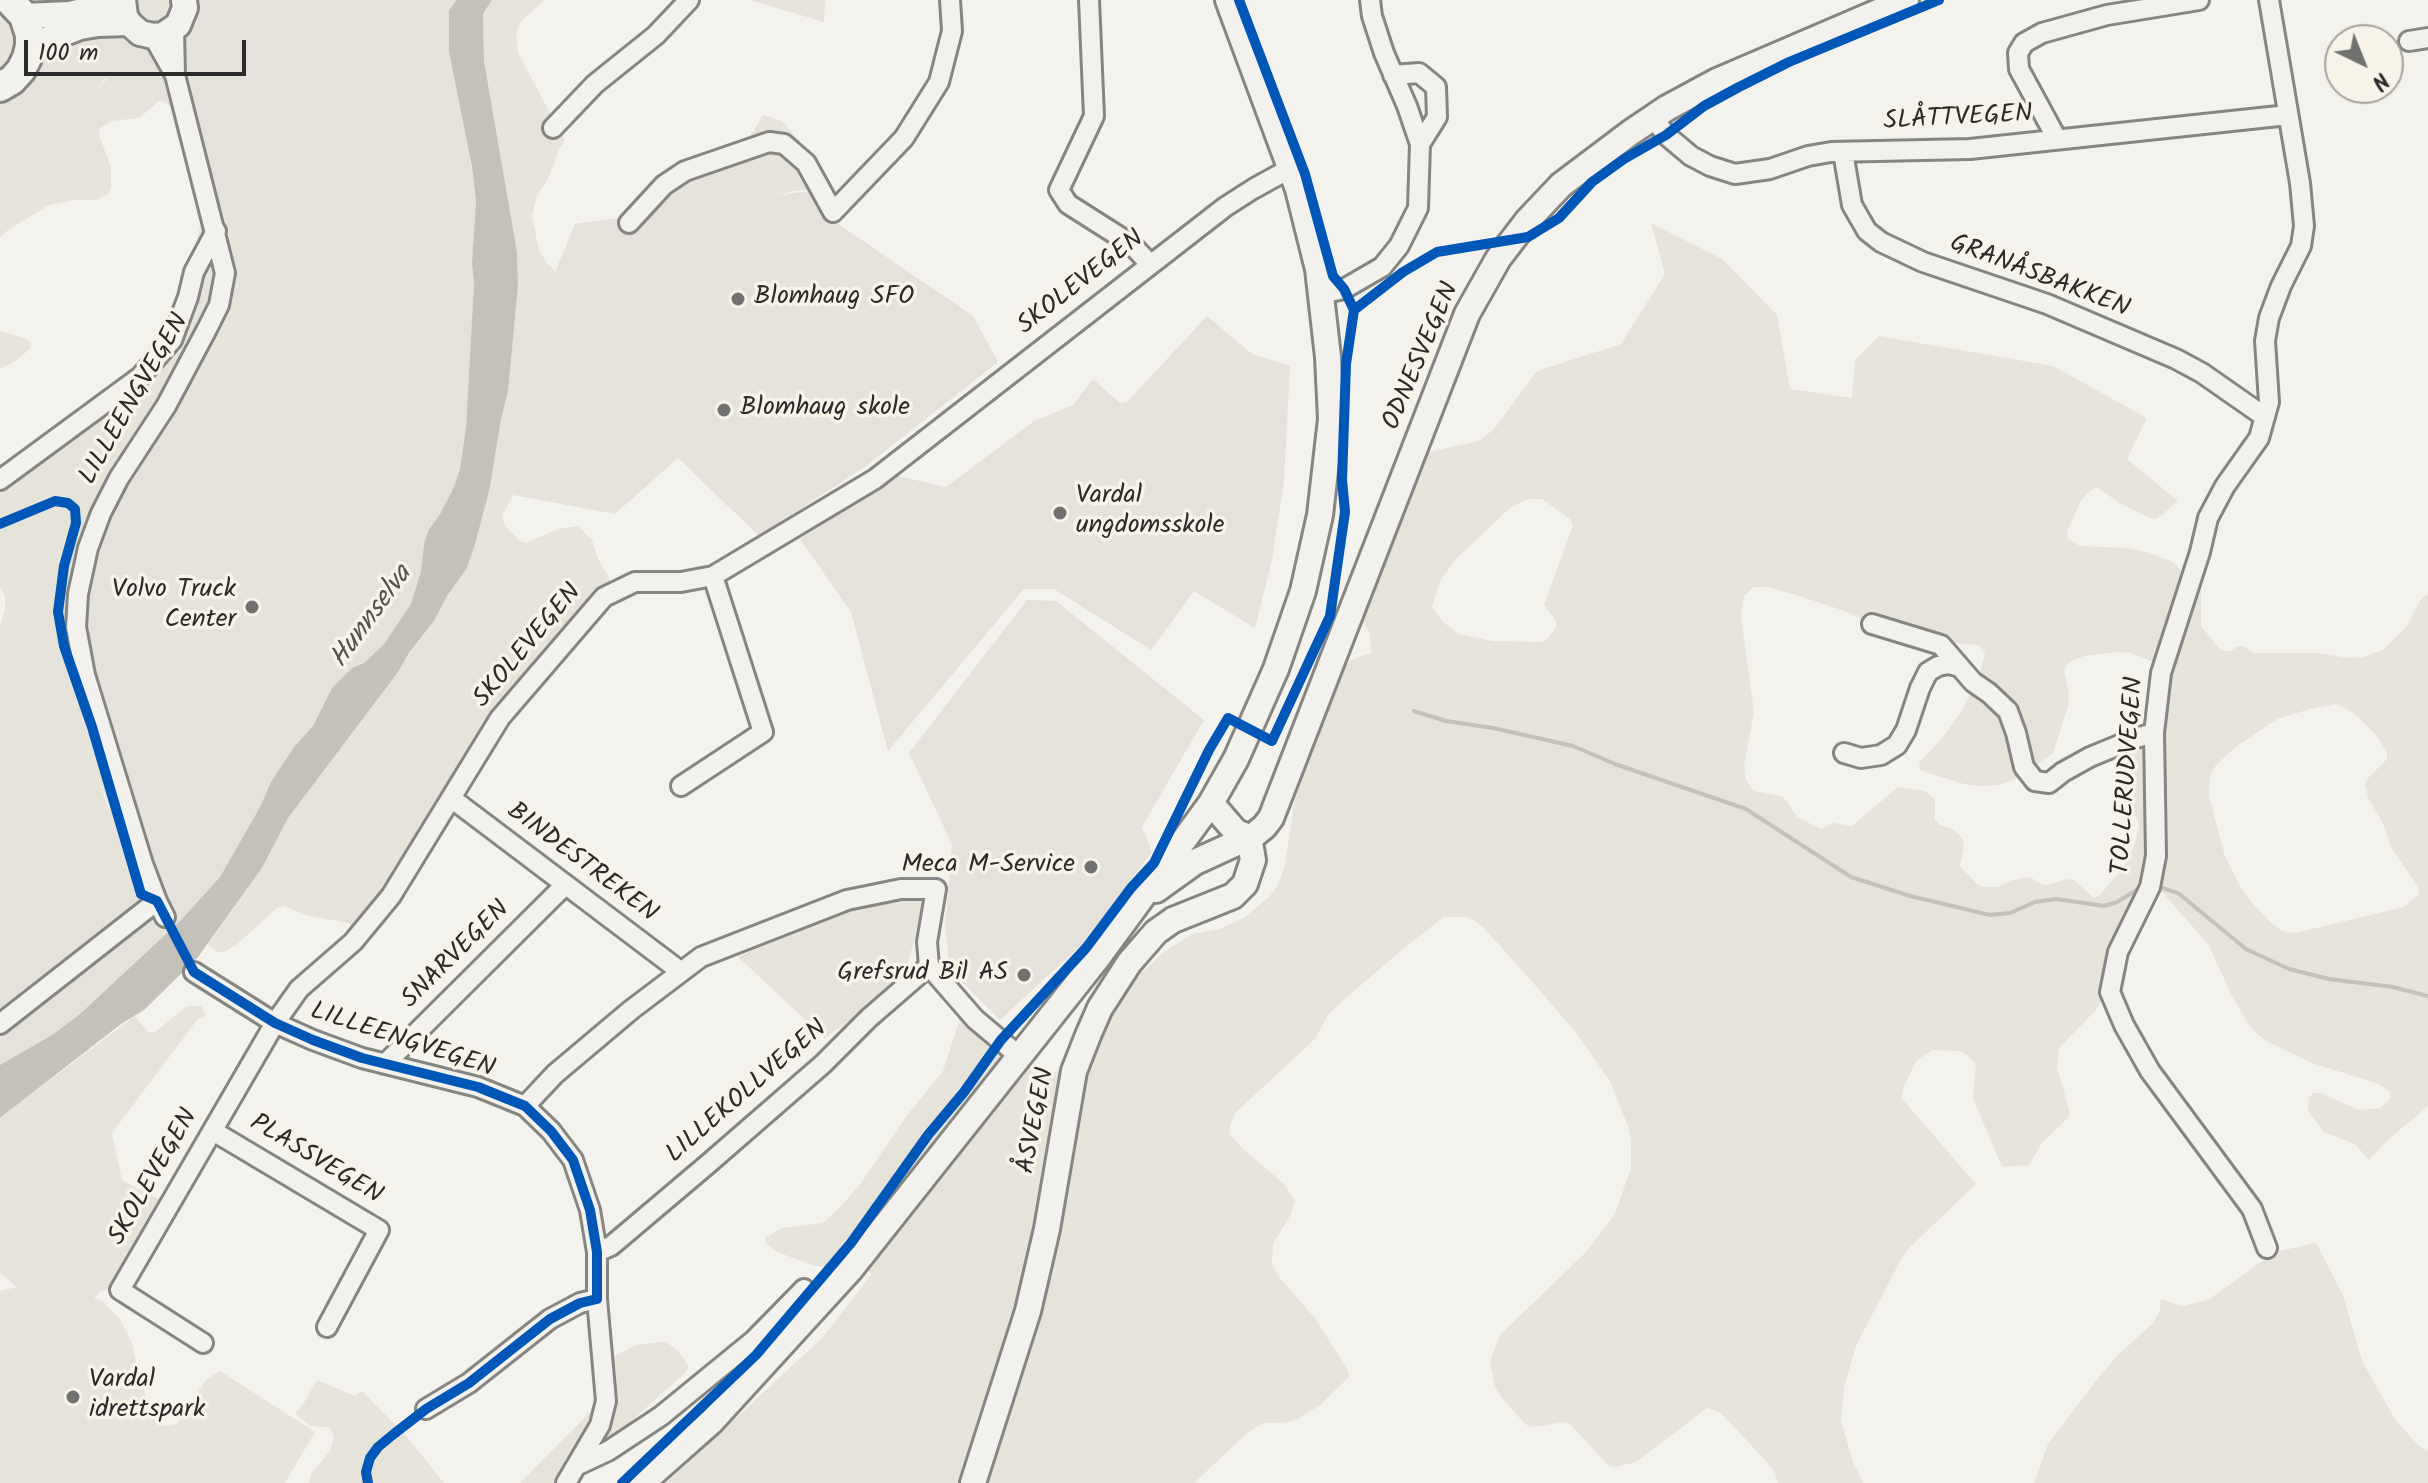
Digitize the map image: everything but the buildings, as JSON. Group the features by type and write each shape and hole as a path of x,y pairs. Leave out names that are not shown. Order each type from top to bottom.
{"highway":[{"path":"0,87 21,70 30,46 30,35 17,8"}],"main road":[{"path":"642,1483 712,1421 850,1270 1019,1056 1211,803 1236,759 1276,669 1303,591 1320,515 1331,419 1318,269 1291,168 1228,0"},
{"name":"ODNESVEGEN","path":"1239,842 1264,827 1273,813 1474,301 1498,259 1527,221 1552,194 1594,159 1653,117 1717,81 1906,0"},
{"path":"17,8 70,14 125,8"},
{"path":"125,8 140,33 179,15"},
{"path":"30,46 80,27 98,24 125,8"},
{"path":"1211,803 1236,832 1239,842"},
{"path":"1196,823 1213,843 1239,842"},
{"path":"1133,909 1183,869 1239,842"},
{"name":"ÅSVEGEN","path":"973,1483 1028,1311 1047,1229 1074,1071 1089,1033 1100,1008 1121,975 1156,932 1173,920 1233,896 1245,884 1253,860 1239,842"}],"street":[{"path":"553,128 595,84 656,35 689,0"},
{"path":"629,223 664,185 685,171 769,142 784,144 806,163 833,212 904,138 939,82 952,31 950,0"},
{"path":"1089,0 1094,116 1059,190 1068,204 1131,244 1150,264"},
{"path":"1321,294 1344,289 1382,267 1399,246 1418,208 1420,144 1380,41 1370,0"},
{"path":"2057,139 2019,69 2018,53 2024,43 2042,33 2107,15 2199,0"},
{"name":"TOLLERUDVEGEN","path":"2267,1248 2252,1209 2150,1071 2124,1025 2110,992 2118,952 2150,887 2156,856 2154,733 2161,673 2208,518 2225,486 2259,438 2269,402 2265,341 2269,318 2301,246 2304,226 2300,183 2269,0"},
{"name":"LILLEENGVEGEN","path":"0,1024 161,909 143,864 85,675 76,627 78,594 88,548 101,513 119,478 166,406 219,305 225,273 175,75 179,15"},
{"path":"2409,41 2428,38"},
{"path":"1393,75 1419,73 1436,87 1437,117 1420,144"},
{"name":"SLÅTTVEGEN","path":"1653,117 1666,135 1691,156 1735,174 1770,169 1808,156 1843,152 1970,149 2288,115"},
{"name":"GRANÅSBAKKEN","path":"1843,152 1852,205 1867,231 1881,242 1923,262 2047,304 2176,359 2202,373 2265,417"},
{"name":"SKOLEVEGEN","path":"203,1343 120,1290 275,1023 299,989 353,942 391,896 500,718 604,597 635,582 681,582 713,576 875,479 1225,207 1291,168"},
{"path":"0,480 140,377 172,340 194,272 216,231"},
{"path":"681,786 763,732 713,576"},
{"path":"1872,624 1941,645 1973,682 2008,711 2024,767 2035,781 2049,783 2090,757 2154,733"},
{"path":"1844,753 1861,758 1881,755 1897,745 1906,730 1928,672 1949,664 1960,667"},
{"name":"BINDESTREKEN","path":"451,798 680,971"},
{"name":"SNARVEGEN","path":"385,1064 565,885"},
{"path":"525,1106 555,1074 701,957 847,900 901,889 936,889 927,942 929,966 975,1019 1019,1056"},
{"name":"LILLEKOLLVEGEN","path":"597,1252 611,1246 708,1164 929,966"},
{"name":"LILLEENGVEGEN","path":"194,972 275,1023 313,1040 385,1064 478,1087 525,1106 551,1131 573,1160 590,1210 597,1252 597,1299 606,1401 600,1425 566,1483"},
{"name":"PLASSVEGEN","path":"213,1131 379,1230 327,1327"},
{"path":"578,1465 608,1451 661,1416 754,1340 804,1289"},
{"path":"426,1409 469,1383 550,1319 580,1303 597,1299"}],"shaded area":[{"path":"0,0 457,0 449,10 476,201 466,427 460,469 453,489 428,531 411,604 384,644 332,688 313,726 294,747 271,782 220,877 181,920 80,1014 52,1035 0,1065 0,794 26,780 44,787 66,804 68,824 61,843 82,869 112,896 109,805 90,754 88,733 61,679 54,652 53,638 61,598 77,545 100,502 272,272 274,259 283,248 247,216 207,219 201,223 200,206 166,102 159,101 139,118 112,121 100,128 93,117 89,97 108,78 46,71 21,94 0,121"},
{"path":"136,0 171,0 171,8 164,20 150,23 138,15"},
{"path":"457,0 492,0 483,14 484,61 517,252 518,286 508,392 490,487 467,568 398,672 288,818 262,868 198,957 144,1010 121,1024 0,1118 0,1065 52,1035 80,1014 181,920 220,877 271,782 294,747 313,726 332,688 384,644 411,604 428,531 453,489 460,469 466,427 476,201 449,51 449,10"},
{"path":"492,0 545,0 521,21 516,34 518,53 565,141 537,196 532,216 539,250 546,262 572,283 592,286 606,284 635,266 654,244 657,230 656,223 640,204 738,146 753,132 763,115 782,121 823,178 806,190 753,203 734,212 678,262 656,288 643,293 616,324 584,351 539,412 533,424 525,472 503,514 503,521 520,541 526,543 558,529 578,526 592,540 598,559 610,579 604,592 491,740 360,933 348,923 309,916 284,906 277,908 236,945 218,952 208,945 262,868 288,818 434,621 467,568 476,541 508,392 518,286 517,252 484,61 483,14"},
{"path":"750,0 825,0 824,22"},
{"path":"0,10 11,21 17,39 13,58 0,73"},
{"path":"83,56 102,62 111,72 89,97 111,167 109,193 97,200 49,205 0,238 0,121 21,94 46,71"},
{"name":"Blomhaug skole","path":"809,191 831,219 973,316 998,362 866,466 759,536 678,458 615,514 492,491 528,337 575,224"},
{"path":"220,216 247,216 265,222 284,242 283,248 274,259 272,272 240,350 215,382 186,411 166,415 85,525 61,598 53,638 61,679 88,733 90,754 99,772 103,793 131,870 130,890 118,897 112,896 82,869 61,843 68,823 66,804 44,787 26,780 0,794 0,627 5,596 0,588 0,471 128,377 142,363 180,297 182,277 201,223"},
{"path":"1651,223 1722,259 1777,315 1790,389 1852,398 1855,360 1879,336 2053,366 2147,418 2127,459 2178,501 2156,519 2150,518 2119,503 2097,487 2081,500 2067,532 2068,538 2080,546 2127,548 2173,562 2201,591 2201,626 2224,651 2243,646 2254,653 2363,657 2383,650 2407,626 2420,601 2428,593 2428,1106 2369,1160 2355,1144 2324,1132 2308,1111 2309,1097 2314,1093 2321,1093 2359,1110 2380,1108 2390,1099 2390,1092 2379,1084 2312,1063 2256,1033 2231,994 2208,944 2163,893 2156,892 2097,1009 2059,1048 2057,1067 2070,1113 2042,1143 2029,1165 2003,1167 1999,1160 1973,1098 1976,1064 1966,1054 1932,1050 1916,1061 1904,1086 1902,1099 1976,1184 1901,1259 1856,1346 1844,1387 1841,1421 1853,1462 1863,1483 1778,1483 1767,1462 1720,1412 1707,1408 1636,1462 1609,1466 1565,1422 1531,1427 1525,1424 1495,1387 1490,1361 1500,1335 1586,1252 1615,1214 1631,1168 1628,1126 1610,1081 1574,1030 1520,968 1472,919 1444,917 1338,1005 1328,1015 1315,1039 1235,1113 1230,1126 1229,1133 1242,1148 1284,1184 1295,1201 1273,1244 1272,1264 1279,1277 1315,1318 1348,1370 1349,1377 1320,1405 1296,1420 1263,1423 1246,1434 1194,1483 666,1483 822,1338 872,1274 855,1266 842,1269 815,1266 777,1252 766,1244 765,1238 782,1228 823,1223 843,1204 943,1071 960,1019 1001,1054 1051,1074 1092,1038 1120,997 1164,952 1192,934 1219,929 1244,918 1270,896 1278,885 1285,865 1294,805 1317,726 1337,675 1351,660 1371,653 1370,633 1347,605 1414,455 1479,441 1494,429 1537,371 1621,344 1665,274","holes":["1528,499 1542,499 1570,519 1573,525 1544,605 1556,621 1556,628 1541,642 1493,641 1459,634 1443,622 1432,607 1440,581 1456,559 1511,507","1754,587 1767,587 1839,609 1877,625 1951,643 1977,645 1983,649 1985,653 1980,672 1963,709 1920,762 1919,769 1964,784 2000,785 2019,777 2053,753 2068,706 2069,693 2064,672 2071,661 2084,656 2118,652 2132,653 2157,664 2164,700 2129,759 2122,805 2137,818 2139,825 2135,844 2122,869 2094,898 2074,880 2067,879 2047,885 2030,877 1997,887 1984,887 1978,885 1960,866 1963,839 1953,829 1935,820 1935,800 1925,791 1898,787 1852,826 1833,823 1821,829 1797,817 1781,796 1754,791 1746,780 1744,766 1754,712 1741,616 1744,596","2337,704 2355,714 2376,735 2387,752 2387,759 2365,784 2368,798 2382,821 2391,847 2418,887 2419,894 2404,907 2295,933 2282,931 2271,923 2240,886 2225,856 2209,796 2210,776 2216,765 2237,746 2277,719"]},
{"path":"690,279 698,286 692,293 698,298 686,314 667,300 680,284 684,287"},
{"path":"918,305 936,312 941,322 920,352 909,351 896,335"},
{"name":"Vardal ungdomsskole","path":"1207,316 1252,354 1290,366 1284,481 1272,560 1255,628 1194,591 1151,650 1054,589 1024,589 888,751 851,612 800,539 898,476 946,487 1034,421 1073,405 1093,379 1120,403 1127,402"},
{"path":"0,331 31,342 30,349 0,369"},
{"path":"612,355 655,371 631,436 588,420"},
{"path":"774,373 828,411 801,448 747,409"},
{"path":"972,489 1050,541 1024,580 946,528"},
{"path":"1086,535 1160,589 1133,625 1059,571"},
{"path":"952,536 1009,602 911,687 854,621"},
{"path":"1027,600 1056,601 1204,720 1142,827 1152,852 1082,944 1000,1020 950,970 945,928 952,844 909,753"},
{"path":"918,897 924,906 904,976 866,1009 825,1038 738,957 834,912"},
{"path":"187,1006 201,1006 206,1015 197,1020 112,1133 122,1180 171,1206 120,1285 100,1292 94,1298 102,1301 120,1319 132,1343 152,1413 163,1426 177,1424 206,1380 220,1371 315,1432 285,1483 0,1483 0,1291 17,1287 0,1273 0,1118 135,1016 148,1032 155,1032"},
{"path":"2316,1243 2343,1295 2362,1361 2396,1421 2419,1446 2428,1451 2428,1483 2034,1483 2048,1444 2117,1356 2153,1323 2160,1311 2161,1299 2181,1306 2208,1300 2275,1252"},
{"path":"662,1342 679,1352 689,1367 685,1373 562,1483 520,1483 601,1401 606,1361 635,1345"},
{"path":"317,1380 355,1396 362,1391 407,1437 444,1483 309,1483 311,1474 329,1452 334,1439 328,1427 310,1426 295,1414"}],"waterway":[{"path":"1414,711 1446,721 1573,746 1615,764 1746,809 1851,877 1910,896 1990,915 2010,913 2035,902 2056,899 2104,906 2143,886"},
{"path":"2156,886 2178,893 2246,949 2289,969 2428,996"}],"cycle path":[{"path":"622,1483 756,1355 851,1243 1001,1040 1086,948 1154,863 1228,718 1272,741 1330,616 1345,512 1342,480 1346,364 1354,310 1344,289 1333,276 1305,174 1239,0"},
{"path":"1354,310 1403,272 1437,252 1528,237 1559,218 1592,182 1666,135 1704,106 1789,62 1939,0"},
{"path":"0,524 55,501 68,503 75,509 76,523 64,566 58,612 64,646 92,727 141,894 157,901 194,972 275,1023 313,1040 362,1058 478,1087 525,1106 551,1131 573,1160 590,1210 597,1252 597,1299 580,1303 550,1319 469,1383 426,1409 395,1433 370,1458 366,1472 368,1483"}],"place":[{"name":"Blomhaug SFO","path":"738,299"},
{"name":"Blomhaug skole","path":"724,410"},
{"name":"Vardal ungdomsskole","path":"1060,513"},
{"name":"Volvo Truck Center","path":"252,607"},
{"name":"Meca M-Service","path":"1091,867"},
{"name":"Grefsrud Bil AS","path":"1024,975"},
{"name":"Vardal idrettspark","path":"73,1397"}],"water label":[{"name":"Hunnselva","path":"373,618"}]}
